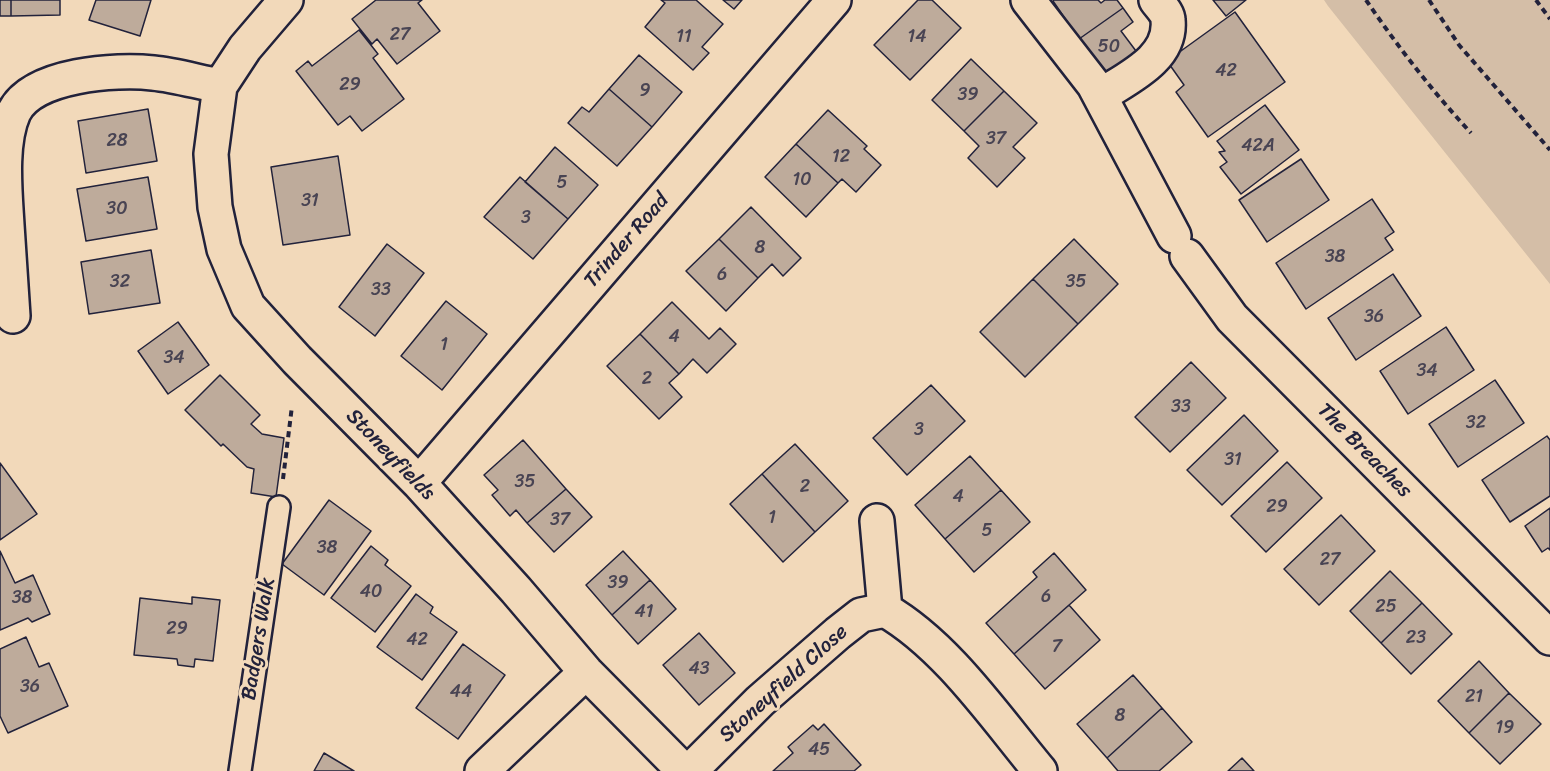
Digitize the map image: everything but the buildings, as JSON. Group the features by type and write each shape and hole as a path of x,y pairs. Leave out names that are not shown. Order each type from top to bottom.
{"street":[{"name":"Stoneyfields","path":"286,0 245,48 220,86 211,154 215,207 224,249 248,306 297,360 419,483 516,590 586,672 684,771"},
{"name":"Trinder Road","path":"419,483 834,0"},
{"name":"The Breaches","path":"1028,0 1094,85 1181,246 1232,318 1550,638"},
{"path":"1100,96 1156,58 1167,38 1168,18 1156,0"},
{"path":"13,316 4,178 6,136 14,110 33,92 43,87 64,79 103,73 153,73 220,86"},
{"path":"877,521 885,610 907,622 955,669 1040,771"},
{"name":"Stoneyfield Close","path":"690,771 760,701 838,633 861,615 885,610"},
{"path":"482,771 586,672"}],"lane":[{"name":"Badgers Walk","path":"240,771 279,507"}],"path":[{"path":"1366,0 1383,25 1471,133"},
{"path":"1429,0 1459,45 1550,150"},
{"path":"1536,0 1550,19"},
{"path":"279,507 297,360"}],"shaded area":[{"path":"1324,0 1550,0 1550,284 1328,6"}]}
